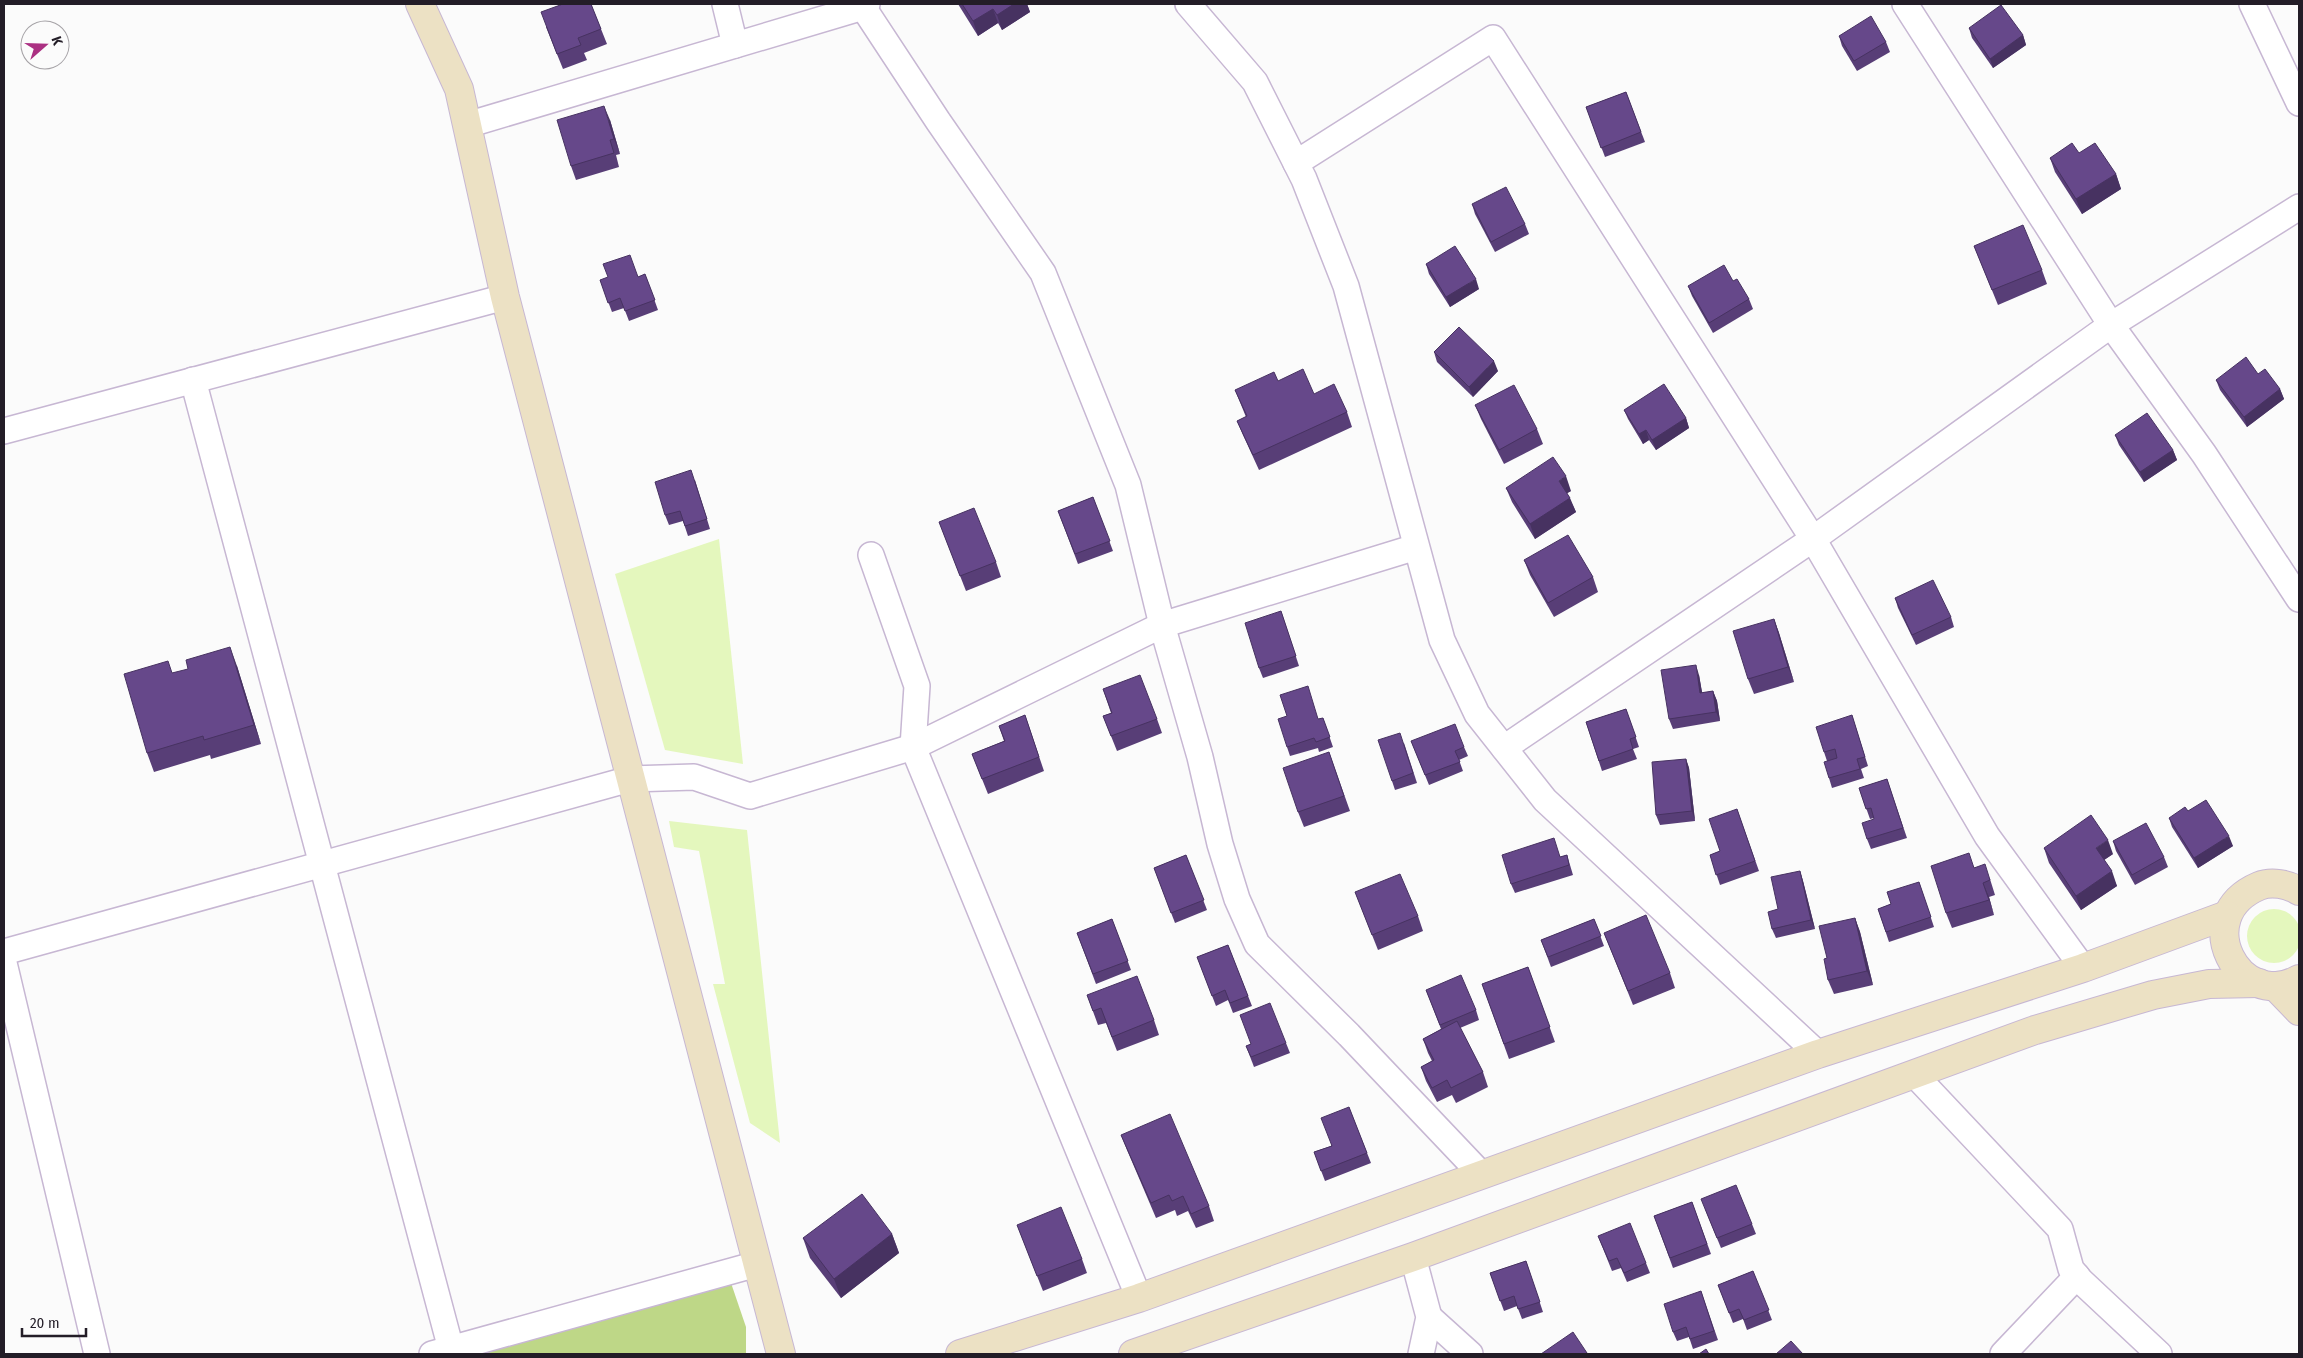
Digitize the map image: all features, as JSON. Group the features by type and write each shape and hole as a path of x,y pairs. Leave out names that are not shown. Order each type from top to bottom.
{"street":[{"path":"420,4 459,89 506,297 781,1354"},
{"path":"725,4 735,45"},
{"path":"1188,4 1255,82 1296,163 1346,286 1442,640 1477,714 1545,800 1818,1054"},
{"path":"1905,4 2111,325 2204,454 2299,599"},
{"path":"2252,4 2299,103"},
{"path":"467,125 864,5 1043,273 1128,485 1162,625 1200,757 1220,844 1237,899 1257,944 1349,1035 1481,1174"},
{"path":"1296,163 1493,38 1814,539 1986,836 2083,968"},
{"path":"1504,748 1814,539 2111,325 2299,207"},
{"path":"4,431 506,297"},
{"path":"194,380 320,865 441,1352 757,1264"},
{"path":"4,952 630,779 694,777 750,796 913,747 1162,625 1416,547"},
{"path":"871,555 917,686 913,747 1139,1298"},
{"path":"2292,882 2262,885 2248,891 2236,901 2227,915 2224,931 2225,948 2232,964 2244,975 2278,982 2299,1011"},
{"path":"960,1354 1139,1298 1818,1054 2083,968 2227,915"},
{"path":"4,963 97,1354"},
{"path":"1133,1354 1413,1257 2035,1030 2153,995 2209,984 2278,982"},
{"path":"1914,1074 2060,1229 2071,1269 2077,1276 2159,1354"},
{"path":"1413,1257 1429,1317 1422,1354"},
{"path":"2003,1354 2077,1276"},
{"path":"1429,1317 1470,1354"}],"green space":[{"path":"719,539 743,764 665,750 615,574"},
{"path":"669,821 747,830 780,1143 750,1123 713,984 725,984 699,851 674,847"},
{"path":"2274,909 2284,911 2293,917 2299,926 2301,936 2299,946 2293,955 2284,961 2274,963 2264,961 2255,955 2249,946 2247,936 2249,926 2255,917 2264,911"},
{"path":"731,1283 746,1327 746,1354 476,1354"}],"building":[{"path":"563,4 591,4 601,29 578,38 581,45 557,54 541,12"},
{"path":"962,4 1014,4 997,15 993,9 973,21"},
{"path":"2001,5 2023,35 1990,59 1969,28"},
{"path":"1871,16 1886,42 1854,61 1839,36"},
{"path":"1626,92 1641,132 1601,148 1586,107"},
{"path":"604,106 614,139 610,140 614,153 571,166 557,120"},
{"path":"2072,143 2079,153 2095,143 2116,174 2076,199 2050,158"},
{"path":"1506,187 1525,224 1491,242 1472,204"},
{"path":"2023,225 2042,270 1992,290 1974,246"},
{"path":"1455,246 1476,279 1446,297 1426,264"},
{"path":"630,255 638,277 645,274 655,300 625,311 620,298 608,303 600,280 608,277 603,264"},
{"path":"1724,265 1733,281 1737,279 1749,299 1709,323 1688,286"},
{"path":"1459,327 1494,361 1469,387 1434,352"},
{"path":"2246,357 2258,374 2265,369 2280,389 2244,417 2216,380"},
{"path":"1303,369 1314,394 1334,384 1347,412 1253,455 1237,421 1247,416 1235,390 1274,372 1278,381"},
{"path":"1664,384 1686,418 1652,440 1646,430 1639,434 1624,410"},
{"path":"1514,385 1537,429 1499,450 1475,405"},
{"path":"2147,413 2173,450 2140,472 2115,435"},
{"path":"1553,457 1566,476 1559,481 1570,498 1530,524 1506,488"},
{"path":"691,470 707,519 685,526 680,511 665,515 655,482"},
{"path":"1093,497 1110,541 1075,554 1058,511"},
{"path":"974,508 996,562 960,576 939,522"},
{"path":"1568,535 1593,577 1548,603 1524,560"},
{"path":"1933,580 1951,617 1912,635 1895,598"},
{"path":"1281,611 1296,656 1259,668 1245,623"},
{"path":"1774,619 1788,667 1748,679 1733,631"},
{"path":"230,647 254,725 204,740 203,736 147,753 124,674 168,661 172,673 188,669 186,660"},
{"path":"1696,665 1700,693 1713,691 1716,712 1669,719 1661,670"},
{"path":"1140,675 1157,719 1111,736 1103,716 1112,713 1103,689"},
{"path":"1308,686 1318,719 1323,718 1330,737 1316,742 1314,738 1287,747 1278,719 1287,716 1280,695"},
{"path":"1626,709 1636,737 1630,739 1633,749 1599,761 1586,722"},
{"path":"1025,715 1039,757 982,779 972,754 1005,741 999,726"},
{"path":"1852,715 1865,757 1857,759 1860,769 1829,778 1824,762 1837,758 1835,749 1824,752 1816,727"},
{"path":"1455,724 1464,747 1455,751 1460,762 1425,775 1411,741"},
{"path":"1400,733 1413,773 1392,781 1378,740"},
{"path":"1329,752 1344,796 1298,812 1283,768"},
{"path":"1686,759 1692,811 1656,815 1652,762"},
{"path":"1887,779 1903,828 1867,839 1862,823 1874,819 1871,808 1866,809 1859,788"},
{"path":"2206,800 2229,836 2194,858 2169,818 2185,807 2188,811"},
{"path":"1737,809 1755,861 1716,875 1710,855 1720,851 1709,819"},
{"path":"2091,815 2108,840 2096,848 2112,871 2076,896 2044,848"},
{"path":"2146,823 2164,857 2132,875 2113,841"},
{"path":"1554,838 1560,857 1567,855 1569,865 1511,884 1502,855"},
{"path":"1969,853 1974,868 1985,864 1990,880 1983,883 1989,900 1946,913 1931,866"},
{"path":"1186,855 1204,900 1171,913 1154,868"},
{"path":"1800,871 1811,920 1772,929 1768,912 1778,909 1771,877"},
{"path":"1400,874 1418,916 1372,935 1355,892"},
{"path":"1919,882 1931,917 1886,932 1878,909 1891,904 1887,892"},
{"path":"1646,915 1670,973 1628,991 1604,933"},
{"path":"1855,918 1867,971 1828,980 1824,959 1827,958 1819,926"},
{"path":"1112,919 1128,961 1093,974 1077,933"},
{"path":"1594,919 1601,936 1548,957 1541,940"},
{"path":"1228,945 1248,996 1230,1003 1225,990 1212,996 1197,957"},
{"path":"1528,967 1550,1027 1504,1044 1482,984"},
{"path":"1461,975 1476,1010 1440,1025 1426,990"},
{"path":"1137,976 1154,1020 1112,1037 1101,1008 1093,1011 1087,995"},
{"path":"1270,1003 1286,1043 1251,1057 1246,1046 1251,1044 1240,1015"},
{"path":"1457,1021 1483,1072 1451,1088 1447,1080 1432,1088 1421,1067 1434,1060 1423,1039"},
{"path":"1349,1107 1367,1153 1321,1171 1314,1152 1332,1146 1321,1118"},
{"path":"1170,1114 1209,1206 1191,1214 1183,1196 1172,1201 1169,1195 1151,1203 1121,1135"},
{"path":"1736,1185 1752,1224 1717,1238 1701,1199"},
{"path":"862,1194 892,1234 834,1279 803,1238"},
{"path":"1692,1202 1707,1244 1670,1258 1654,1216"},
{"path":"1061,1207 1082,1259 1037,1276 1017,1225"},
{"path":"1630,1223 1646,1263 1624,1273 1617,1258 1609,1261 1598,1236"},
{"path":"1526,1261 1540,1302 1518,1309 1514,1296 1500,1301 1490,1273"},
{"path":"1753,1271 1769,1310 1744,1320 1739,1309 1729,1313 1718,1285"},
{"path":"1701,1291 1714,1331 1690,1339 1686,1327 1673,1332 1664,1304"},
{"path":"1573,1332 1587,1353 1541,1354"},
{"path":"1791,1341 1803,1354 1776,1354"},
{"path":"1706,1349 1709,1354 1699,1354"}]}
